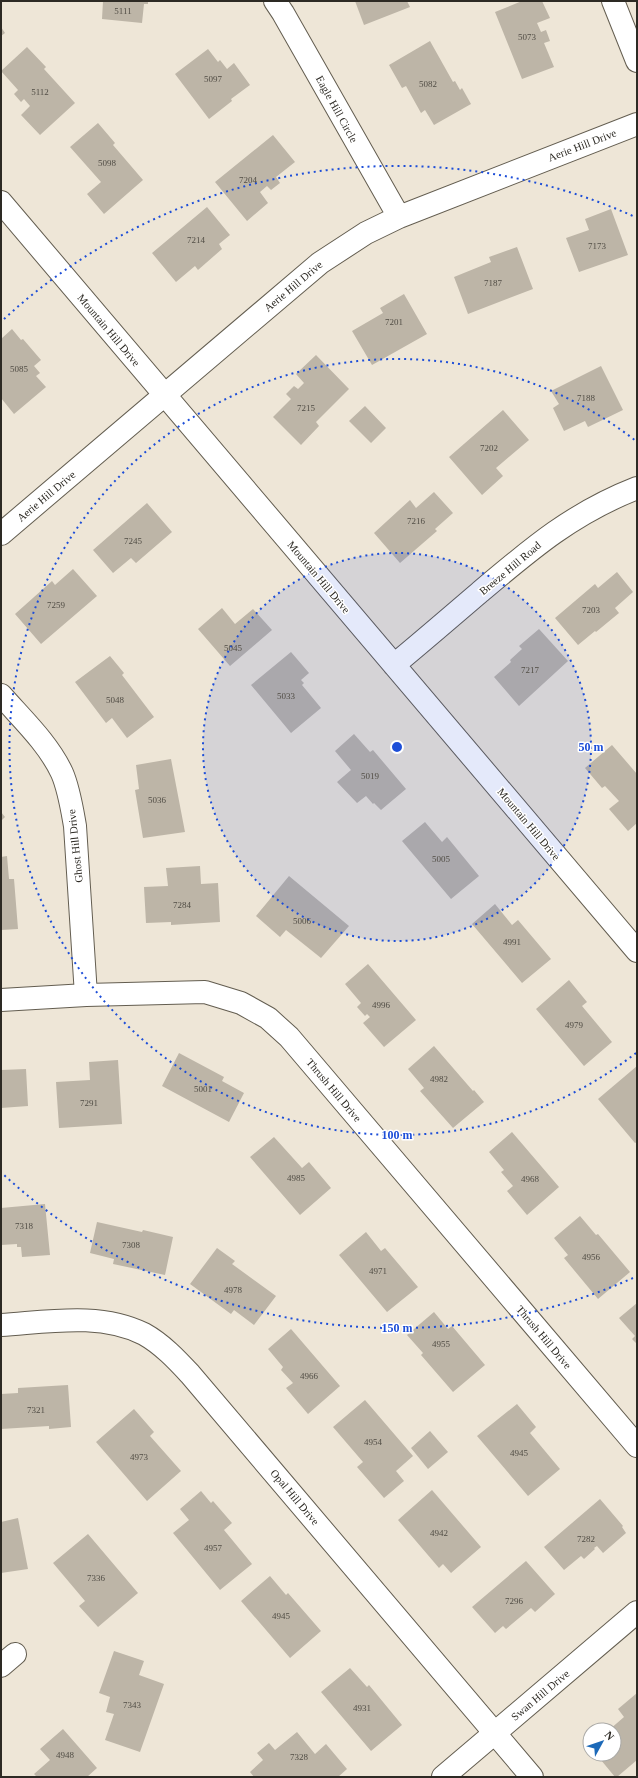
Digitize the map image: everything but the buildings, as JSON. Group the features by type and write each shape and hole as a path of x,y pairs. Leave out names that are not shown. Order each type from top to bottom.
{"street":[{"name":"Eagle Hill Circle","path":"275,1 399,217"},
{"path":"613,1 637,61"},
{"name":"Aerie Hill Drive","path":"1,534 320,263 366,233 399,217 637,124"},
{"name":"Mountain Hill Drive","path":"1,202 637,952"},
{"name":"Breeze Hill Road","path":"394,666 526,553 551,534 605,502 637,488"},
{"name":"Ghost Hill Drive","path":"1,695 51,754 62,773 70,799 75,826 86,995"},
{"name":"Thrush Hill Drive","path":"1,1000 86,995 205,992 241,1003 268,1018 289,1037 637,1446"},
{"name":"Opal Hill Drive","path":"1,1325 95,1320 122,1326 144,1335 171,1354 190,1374 532,1777"},
{"name":"Swan Hill Drive","path":"443,1777 637,1612"}]}
